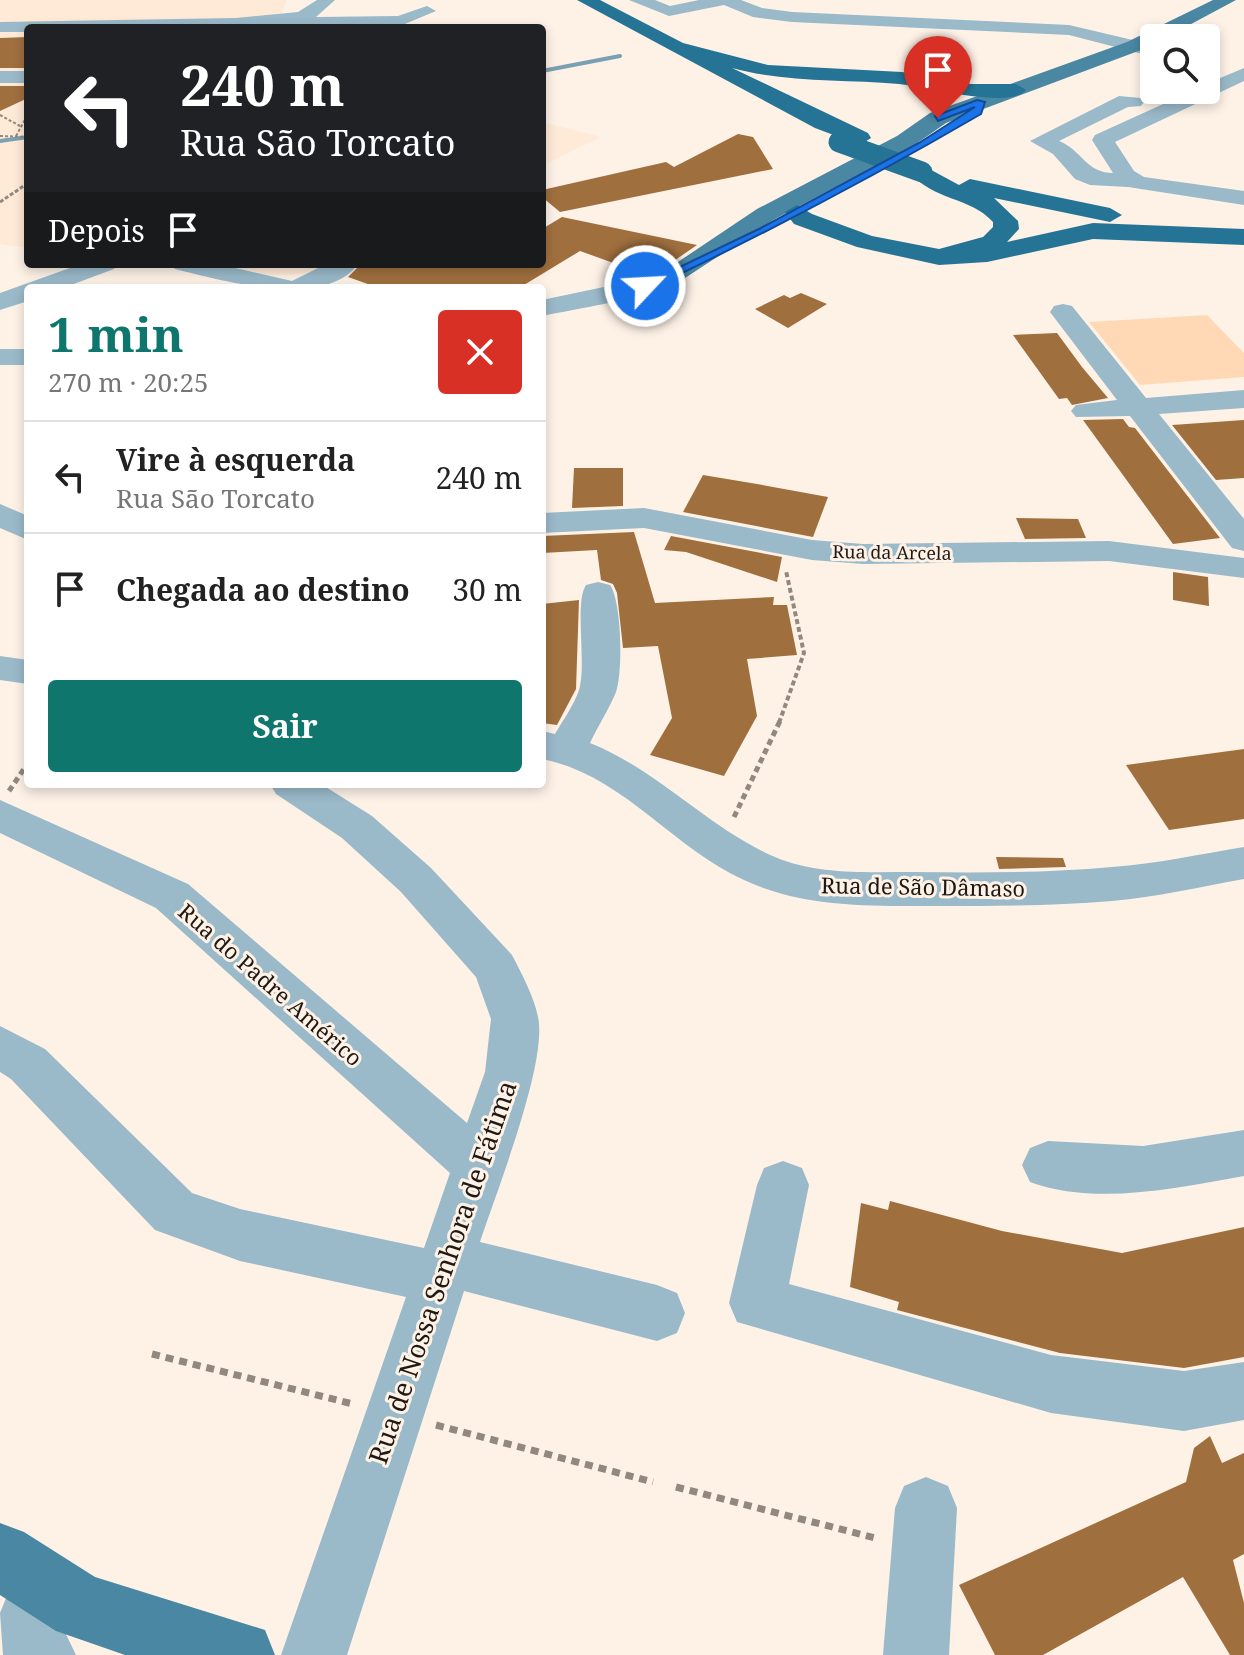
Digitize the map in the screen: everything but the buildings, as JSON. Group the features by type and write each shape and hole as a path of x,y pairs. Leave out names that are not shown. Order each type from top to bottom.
{"highway":[{"path":"571,0 849,140 927,168 1056,207 1140,220 1244,230"},
{"path":"586,0 823,123 849,140"},
{"path":"677,47 767,71 902,78 976,100"},
{"path":"849,140 859,134 823,112 820,103 825,95 854,83 880,82 976,100"},
{"path":"927,168 1061,200 1140,214 1244,223"},
{"path":"810,201 803,219 928,247 971,247 991,243 1003,235 1007,225 993,207 929,180 927,168"},
{"path":"765,222 800,227 839,227 897,250 951,257 987,254 1093,231 1244,237"}],"main road":[{"path":"673,274 765,222 810,201 976,100 1056,87 1112,55 1227,0"},
{"path":"22,1570 80,1607 240,1655"}],"street":[{"path":"638,0 669,11 726,0 782,16 1053,28 1140,48"},
{"path":"226,24 291,19 337,3 342,13 389,24"},
{"path":"246,21 411,19 420,5 442,23"},
{"path":"0,27 24,27"},
{"path":"1220,68 1244,74"},
{"path":"1130,180 1103,140 1244,74"},
{"path":"0,77 24,77"},
{"path":"1162,111 1126,100 1041,141 1061,149 1083,174 1098,180 1130,180 1154,187 1238,197 1244,174"},
{"path":"50,284 94,268"},
{"path":"202,268 272,284"},
{"path":"306,284 337,268"},
{"path":"546,307 645,286 673,274"},
{"path":"0,302 24,293"},
{"path":"1063,312 1244,541"},
{"path":"0,357 24,357"},
{"path":"1086,411 1244,399"},
{"path":"0,514 24,528"},
{"name":"Rua da Arcela","path":"546,523 644,518 781,544 863,554 1109,551 1244,568"},
{"path":"555,746 598,689 601,631 598,593"},
{"path":"0,668 24,671"},
{"name":"Rua de São Dâmaso","path":"555,746 602,763 730,853 759,869 822,888 1015,889 1115,884 1244,863"},
{"name":"Rua de Nossa Senhora de Fátima","path":"296,788 357,827 416,880 496,968 515,1019 510,1072 314,1655"},
{"name":"Rua do Padre Américo","path":"4,804 172,896 477,1164"},
{"path":"0,1047 28,1064 174,1212 240,1235 443,1269 657,1313"},
{"path":"1048,1165 1143,1170 1244,1153"},
{"path":"783,1185 757,1303 1051,1384 1184,1401 1244,1391"},
{"path":"916,1655 924,1529"},
{"path":"22,1570 26,1631 43,1655"}],"path":[{"path":"0,115 20,126"},
{"path":"18,136 24,120"},
{"path":"0,136 24,137"},
{"path":"0,202 24,186"},
{"path":"730,853 735,814 779,723 804,653 781,544"},
{"path":"4,804 24,770"},
{"path":"152,1354 653,1482"},
{"path":"676,1487 924,1529"}],"shaded area":[{"path":"0,0 287,0 277,24 24,24 24,247 0,244"},
{"path":"546,123 601,137 546,164"},
{"path":"236,268 320,268 313,272 269,275"},
{"path":"1207,315 1244,353 1244,377 1140,385 1089,322"}],"waterway":[{"path":"546,70 620,56"},
{"path":"0,141 24,138"}],"route":[{"path":"645,286 764,230 922,145 952,124 978,113 981,102 938,118"}]}
